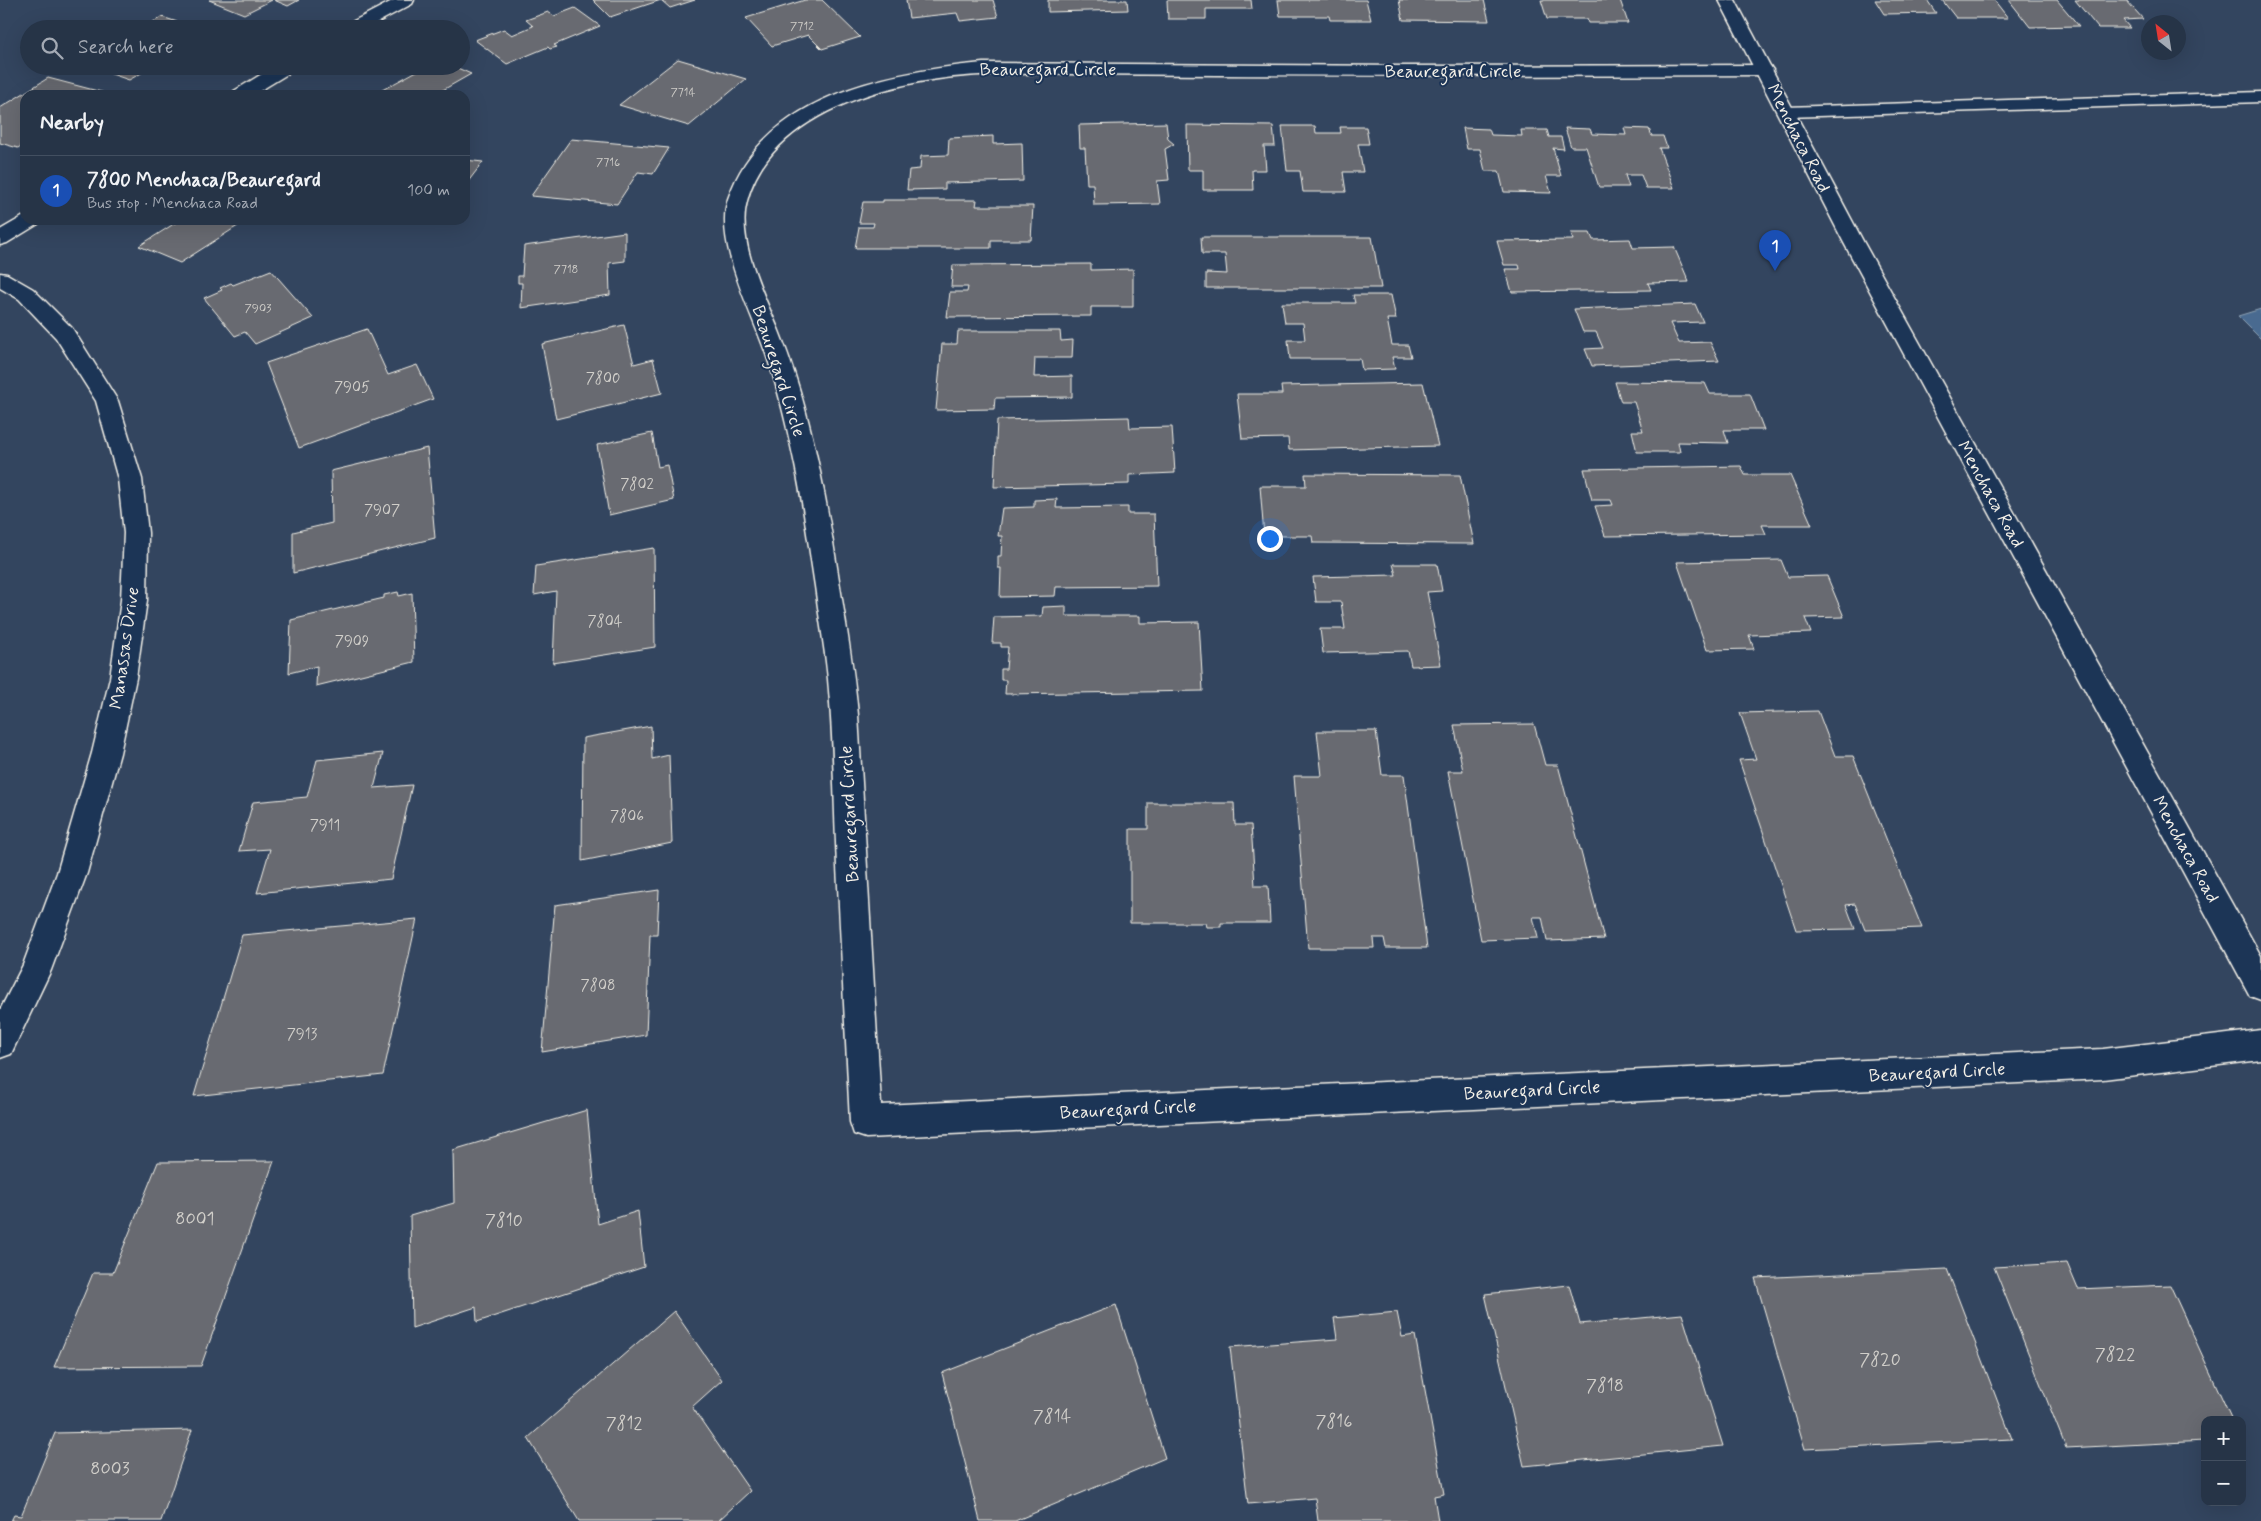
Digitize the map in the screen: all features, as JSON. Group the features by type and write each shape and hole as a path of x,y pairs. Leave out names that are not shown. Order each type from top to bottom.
{"street":[{"path":"369,20 406,0"},
{"name":"Menchaca Road","path":"1727,0 1854,243 2261,986"},
{"name":"Beauregard Circle","path":"1764,70 967,69 941,71 901,79 863,90 829,104 799,121 771,142 748,171 736,202 735,226 746,271 778,355 796,412 814,498 840,668 866,1122 2103,1064 2261,1044"},
{"path":"248,90 273,75"},
{"path":"1786,112 2261,97"},
{"path":"0,239 23,225"},
{"name":"Manassas Drive","path":"0,279 26,294 64,333 107,401 130,480 136,533 134,600 122,678 106,753 72,873 36,970 0,1043"}],"water":[{"path":"2261,309 2261,339 2238,316"}],"building":[{"path":"209,0 272,0 244,14"},
{"path":"274,0 299,0 288,6"},
{"path":"593,0 661,0 610,17"},
{"path":"661,0 695,0 670,8"},
{"path":"805,0 822,0 860,37 822,49 808,35 772,46 746,18"},
{"path":"906,0 993,0 998,17 960,21 957,13 909,18"},
{"path":"1048,0 1127,0 1128,10 1048,12"},
{"path":"1167,0 1251,0 1252,9 1206,9 1206,19 1168,19"},
{"path":"1278,0 1366,0 1371,20 1330,20 1329,16 1280,16"},
{"path":"1399,0 1484,0 1489,21 1403,20"},
{"path":"1541,0 1620,0 1628,23 1588,23 1587,19 1547,19"},
{"path":"1875,0 1927,0 1936,13 1884,14"},
{"path":"1942,0 1994,0 2008,18 1956,18"},
{"path":"2009,0 2057,0 2079,26 2030,27"},
{"path":"2075,0 2126,0 2141,17 2141,19 2123,20 2130,28 2098,28"},
{"path":"575,8 600,26 554,45 557,47 550,49 548,47 507,64 475,40 504,29 512,35 533,26 526,20 548,12 554,16"},
{"path":"162,17 171,20 156,20"},
{"path":"678,59 746,79 689,126 619,105"},
{"path":"114,75 138,75 129,80"},
{"path":"410,75 469,75 443,90 382,90"},
{"path":"48,78 94,90 29,90"},
{"path":"20,96 20,147 18,148 0,143 0,108"},
{"path":"1166,123 1168,139 1174,144 1165,149 1169,180 1157,181 1160,204 1094,205 1093,184 1087,184 1085,148 1080,148 1079,125"},
{"path":"1187,125 1273,126 1275,146 1264,146 1266,170 1252,170 1253,190 1203,190 1203,170 1188,170"},
{"path":"1282,126 1315,126 1316,133 1341,133 1340,127 1366,127 1369,144 1358,144 1363,172 1343,172 1346,192 1303,192 1300,171 1287,171"},
{"path":"1463,128 1489,129 1491,135 1522,136 1521,130 1547,130 1549,137 1561,137 1564,149 1553,148 1561,176 1546,176 1551,193 1504,192 1499,171 1485,171 1480,149 1467,149"},
{"path":"1565,128 1590,129 1592,134 1626,135 1624,128 1649,129 1652,136 1663,136 1667,148 1659,148 1674,188 1646,188 1641,175 1625,175 1629,187 1599,187 1586,147 1571,147"},
{"path":"993,136 993,144 1022,143 1023,181 945,183 945,189 907,190 909,170 920,169 921,156 948,155 949,138"},
{"path":"571,139 669,148 653,174 638,172 617,204 531,196"},
{"path":"470,161 483,162 470,179"},
{"path":"883,200 977,200 976,206 1033,206 1031,240 991,240 991,248 855,248 859,227 873,227 874,223 859,223 863,202 883,202"},
{"path":"172,225 239,225 180,263 139,246"},
{"path":"625,232 625,261 609,263 610,295 521,308 522,283 518,283 518,276 522,276 524,246"},
{"path":"1571,233 1590,233 1593,240 1630,239 1633,248 1674,247 1689,282 1648,283 1651,290 1512,292 1505,269 1520,269 1519,265 1504,265 1497,241 1573,240"},
{"path":"1201,237 1372,237 1381,288 1206,288 1206,273 1227,274 1225,254 1202,254"},
{"path":"1091,264 1091,270 1133,269 1133,307 1091,307 1091,316 947,317 950,292 967,292 968,287 951,287 953,265"},
{"path":"271,270 313,318 255,344 245,332 235,336 204,298 222,290 220,288 231,283 233,285"},
{"path":"1353,295 1391,295 1396,319 1387,319 1392,345 1408,345 1411,357 1392,357 1395,369 1362,370 1360,359 1290,359 1288,340 1305,340 1303,323 1285,323 1282,303 1355,303"},
{"path":"1695,304 1703,322 1670,323 1679,343 1710,342 1719,361 1592,366 1585,349 1603,348 1596,332 1583,332 1574,309"},
{"path":"624,325 634,364 653,359 662,393 556,419 542,344"},
{"path":"367,329 388,375 417,365 433,399 299,448 266,363"},
{"path":"958,331 1060,331 1061,341 1073,340 1072,358 1035,358 1034,377 1072,376 1072,397 995,398 994,409 936,410 942,344 957,344"},
{"path":"1615,382 1705,383 1710,394 1750,394 1764,430 1724,430 1728,443 1678,442 1680,452 1637,452 1632,431 1643,431 1634,402 1621,402"},
{"path":"1423,383 1438,446 1289,450 1288,438 1242,439 1237,394 1282,394 1281,386"},
{"path":"1129,417 1130,428 1172,427 1175,473 1129,475 1129,484 994,487 997,420"},
{"path":"652,433 658,467 667,465 674,500 609,515 597,445"},
{"path":"427,448 435,538 293,573 293,532 332,523 331,471"},
{"path":"1741,466 1745,475 1790,475 1812,525 1762,525 1766,534 1605,536 1595,506 1613,505 1611,500 1592,500 1584,469"},
{"path":"1305,474 1460,475 1474,544 1313,543 1312,536 1264,536 1260,486 1306,486"},
{"path":"1057,499 1056,508 1128,507 1128,514 1154,514 1157,586 1056,587 1055,596 1000,597 1001,568 998,568 998,556 1001,556 1002,536 998,536 1002,508 1034,507 1034,500"},
{"path":"654,548 655,647 553,663 556,591 534,595 536,566"},
{"path":"1781,560 1788,577 1827,576 1844,617 1805,618 1811,633 1749,635 1754,649 1707,650 1677,562"},
{"path":"1393,564 1437,564 1442,591 1427,592 1441,665 1411,666 1408,651 1323,653 1320,629 1345,629 1341,602 1316,602 1313,577 1396,575"},
{"path":"398,592 399,596 412,593 414,662 316,686 317,666 289,673 291,620 384,598 384,595"},
{"path":"1066,606 1066,616 1140,616 1140,623 1199,622 1203,691 1005,694 1006,680 1001,680 1001,669 1006,669 1008,647 1001,647 1001,643 992,643 994,617 1042,616 1043,607"},
{"path":"1818,711 1835,756 1853,756 1922,928 1865,930 1855,904 1846,905 1855,929 1796,930 1739,760 1756,759 1740,713"},
{"path":"1534,724 1545,765 1558,765 1604,939 1547,941 1542,917 1533,917 1538,938 1481,940 1448,771 1463,771 1454,725"},
{"path":"651,726 652,759 669,755 672,843 582,861 583,738"},
{"path":"1317,731 1376,731 1382,775 1404,775 1427,948 1386,948 1384,938 1373,938 1374,948 1308,948 1294,776 1322,776"},
{"path":"383,753 374,788 412,785 391,879 257,893 270,849 239,851 253,802 307,797 317,760"},
{"path":"1148,803 1234,803 1235,825 1251,825 1255,886 1268,886 1270,923 1221,923 1221,927 1207,927 1206,923 1130,923 1130,829 1148,829"},
{"path":"659,890 657,935 650,935 646,1035 542,1052 555,905"},
{"path":"417,919 383,1075 194,1096 242,935"},
{"path":"587,1110 598,1224 638,1211 644,1267 477,1322 476,1307 412,1328 410,1216 454,1203 453,1150"},
{"path":"274,1161 201,1366 54,1367 93,1273 113,1273 158,1162"},
{"path":"2067,1263 2078,1289 2170,1285 2230,1416 2201,1416 2201,1441 2066,1448 1994,1267"},
{"path":"1947,1269 2012,1439 1805,1449 1755,1278"},
{"path":"1569,1285 1580,1324 1682,1314 1723,1446 1524,1466 1485,1294"},
{"path":"1116,1305 1165,1458 1015,1521 980,1521 942,1373"},
{"path":"674,1311 722,1380 692,1407 750,1491 718,1521 579,1521 528,1438"},
{"path":"1397,1312 1402,1337 1415,1335 1444,1494 1434,1496 1438,1521 1318,1521 1315,1498 1248,1504 1230,1347 1337,1339 1334,1318"},
{"path":"192,1430 161,1521 11,1521 14,1515 21,1516 55,1433"}],"place":[{"name":"7800 Menchaca/Beauregard","path":"1775,271"}]}
